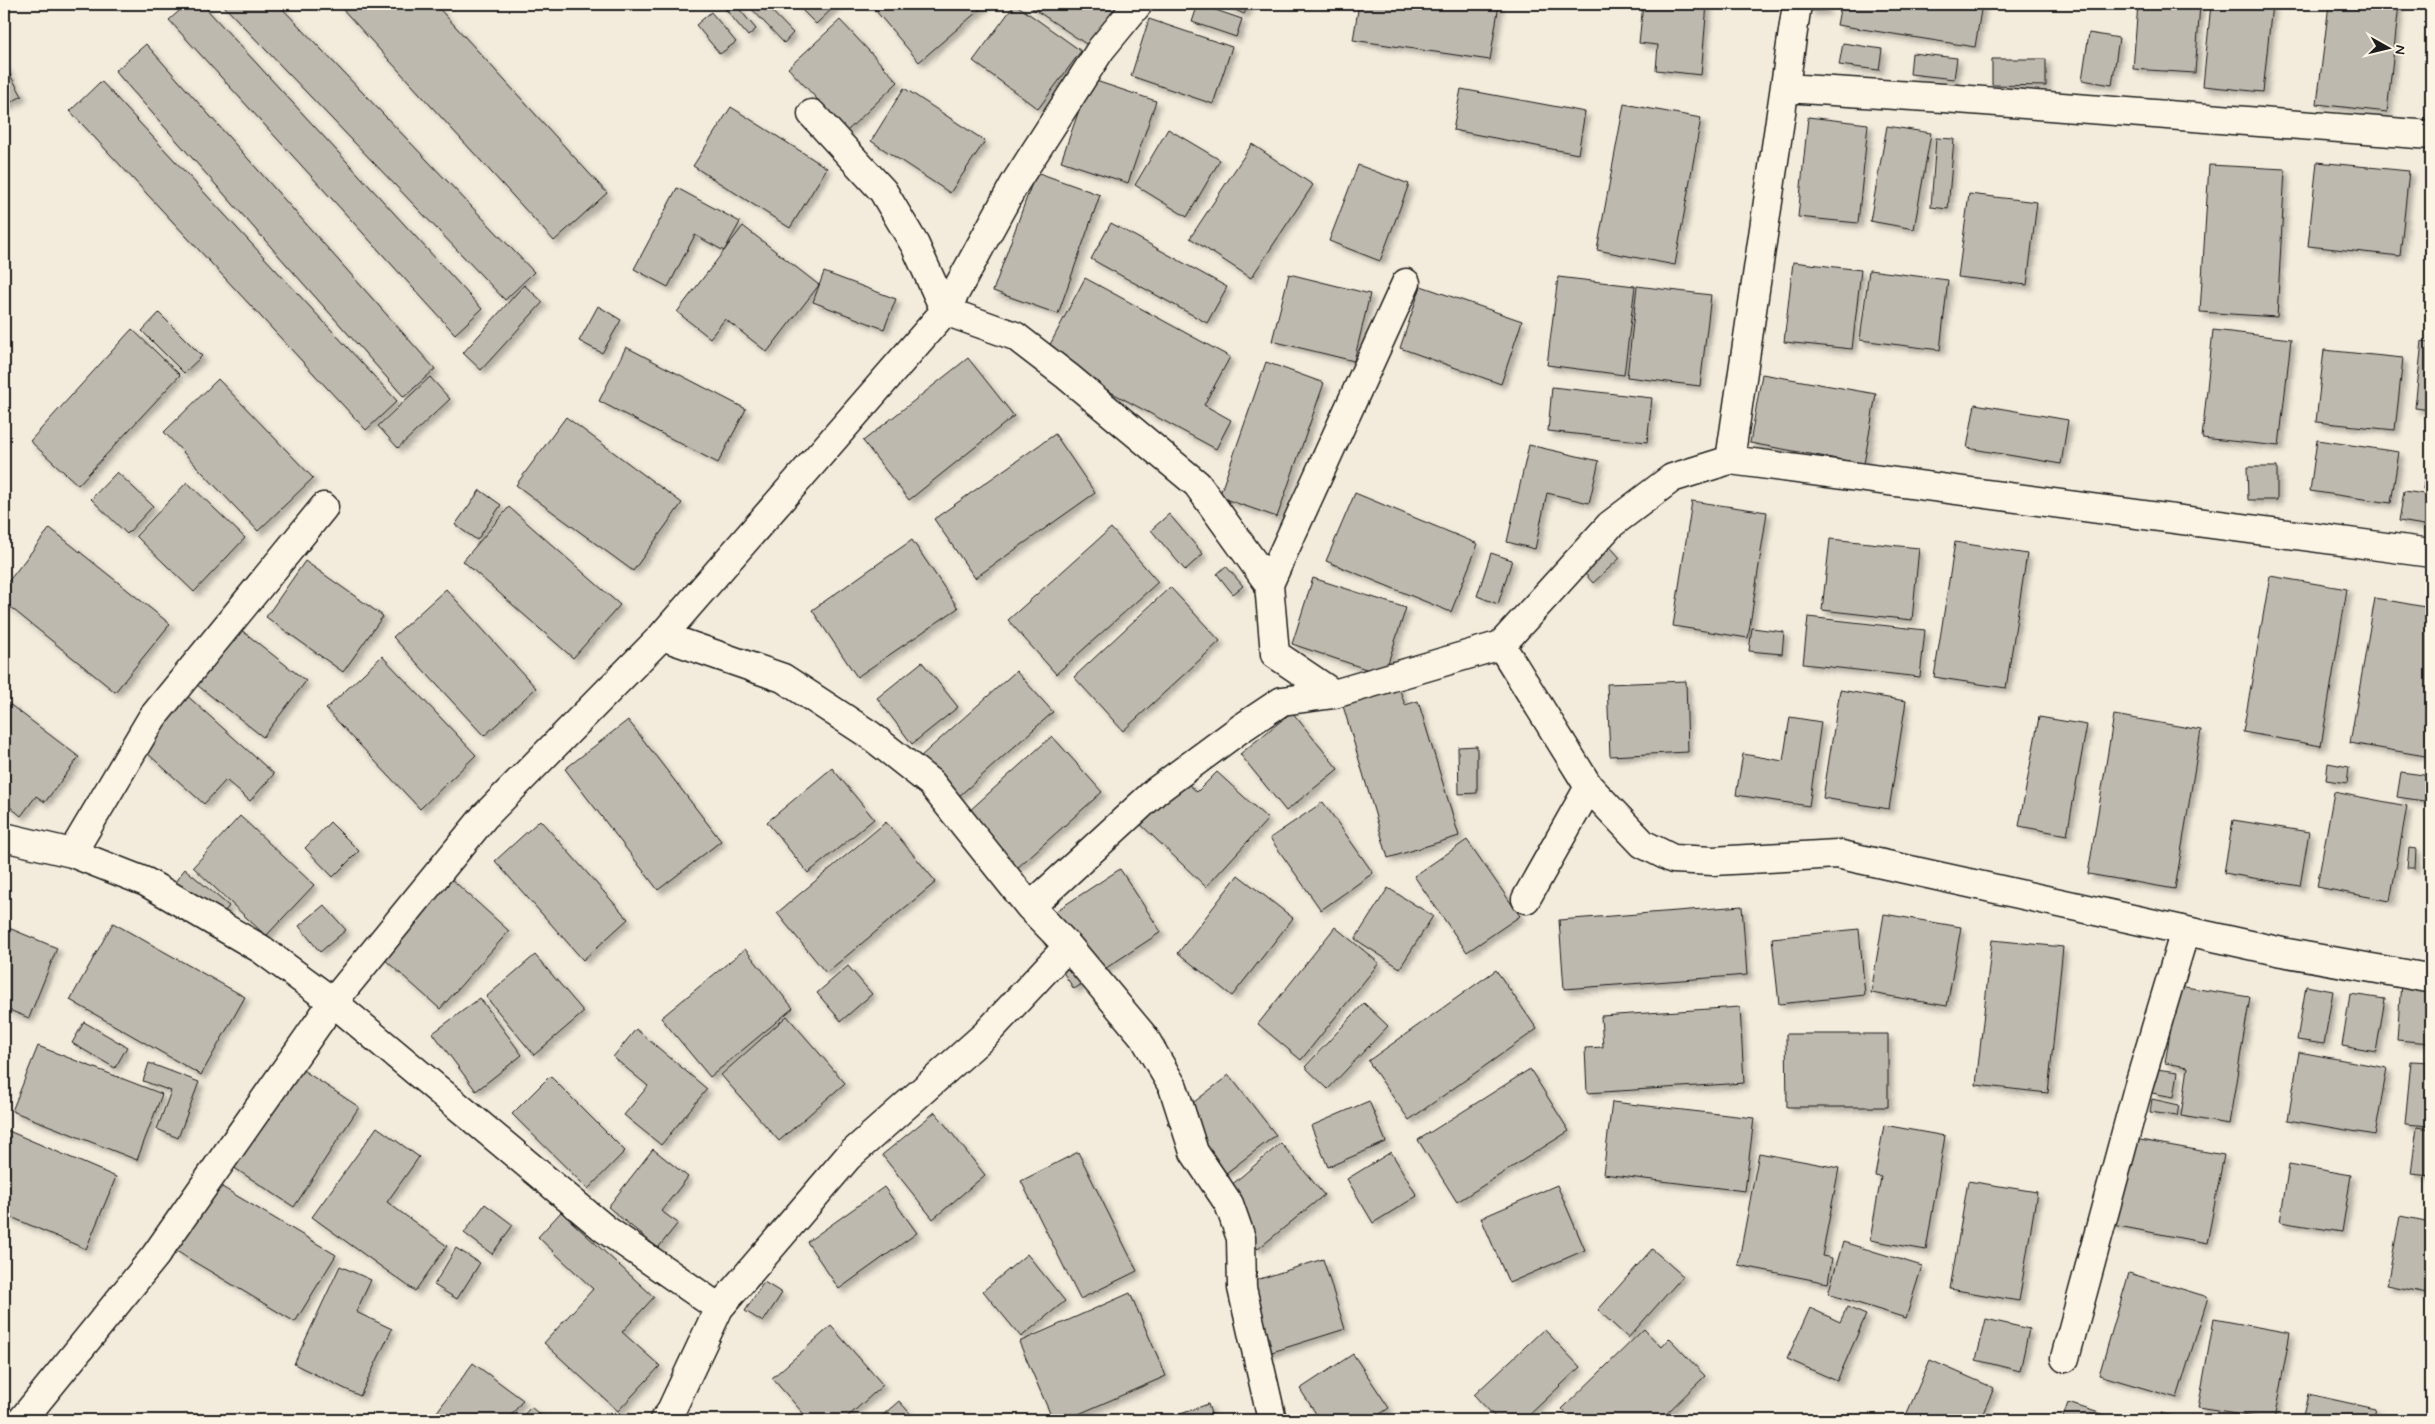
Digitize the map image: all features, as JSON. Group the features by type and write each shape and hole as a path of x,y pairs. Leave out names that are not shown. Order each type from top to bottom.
{"street":[{"path":"22,1420 155,1256 333,1002 484,817 662,636 945,311 1016,183 1102,50 1138,4"},
{"path":"1730,460 1797,4"},
{"path":"1785,88 1974,100 2431,135"},
{"path":"812,114 883,192 915,245 945,311 1015,336 1067,376 1197,484 1269,584 1282,701"},
{"path":"1269,584 1406,283"},
{"path":"1030,907 1156,791 1240,728 1282,701 1334,694 1501,645 1610,525 1672,478 1730,460 2431,553"},
{"path":"72,853 152,718 324,507"},
{"path":"662,636 783,678 870,735 931,783 1030,907 1068,946 1144,1037 1173,1087 1194,1152 1229,1204 1241,1238 1242,1288 1272,1420"},
{"path":"1501,645 1588,787 1644,844 1673,859 1713,861 1836,854 2282,952 2428,978"},
{"path":"1276,654 1334,694"},
{"path":"1526,899 1588,787"},
{"path":"4,837 72,853 146,882 261,948 333,1002 605,1229 719,1308"},
{"path":"2065,1358 2138,1088 2185,931"},
{"path":"664,1420 669,1415 719,1308 848,1158 985,1035 1068,946"}],"building":[{"path":"187,4 202,4 482,309 455,334 169,20"},
{"path":"222,4 278,4 534,272 505,300"},
{"path":"338,4 435,4 607,193 554,241"},
{"path":"721,4 735,4 756,29 748,36"},
{"path":"747,4 765,4 793,33 784,43"},
{"path":"796,4 837,4 816,24"},
{"path":"870,4 986,4 919,62"},
{"path":"1015,4 1081,51 1038,109 973,61"},
{"path":"1033,4 1122,4 1092,48 1031,7"},
{"path":"1198,4 1242,19 1236,37 1192,22"},
{"path":"1223,4 1249,4 1244,14"},
{"path":"1359,4 1499,4 1490,60 1353,40"},
{"path":"1643,4 1707,4 1701,75 1656,70 1658,45 1639,43"},
{"path":"1810,4 1826,4 1826,10 1810,11"},
{"path":"1841,4 1982,4 1975,47 1837,25"},
{"path":"2138,4 2200,4 2195,73 2133,69"},
{"path":"2211,4 2272,4 2263,92 2203,86"},
{"path":"2329,4 2399,4 2387,112 2317,104"},
{"path":"711,12 736,42 720,54 696,25"},
{"path":"1149,19 1232,47 1213,104 1131,76"},
{"path":"840,20 898,82 847,131 788,68"},
{"path":"2089,33 2119,38 2112,85 2082,80"},
{"path":"1843,43 1882,49 1879,70 1839,65"},
{"path":"146,44 435,369 404,397 115,71"},
{"path":"1912,53 1957,58 1954,79 1910,74"},
{"path":"1992,59 2046,59 2046,86 1992,85"},
{"path":"4,64 22,96 4,106"},
{"path":"1090,79 1156,101 1128,183 1061,161"},
{"path":"101,81 397,401 366,430 70,111"},
{"path":"904,88 985,141 950,193 871,141"},
{"path":"1461,89 1585,112 1578,154 1453,130"},
{"path":"1624,104 1701,118 1675,265 1597,250"},
{"path":"731,107 827,168 790,228 693,166"},
{"path":"1808,117 1868,124 1858,223 1798,217"},
{"path":"1887,126 1931,133 1914,229 1870,221"},
{"path":"1168,129 1220,160 1187,217 1135,185"},
{"path":"1936,138 1954,139 1948,209 1931,207"},
{"path":"1252,144 1313,185 1251,278 1190,238"},
{"path":"2317,162 2409,171 2400,256 2308,246"},
{"path":"1358,165 1409,184 1380,261 1329,241"},
{"path":"2209,165 2285,169 2277,317 2200,312"},
{"path":"1036,172 1100,195 1058,314 993,291"},
{"path":"677,188 740,222 724,251 695,235 668,287 634,269"},
{"path":"1969,194 2037,202 2027,285 1958,277"},
{"path":"1111,223 1227,287 1207,323 1091,259"},
{"path":"743,226 819,285 767,352 725,319 710,338 677,312"},
{"path":"1793,262 1861,270 1852,349 1784,342"},
{"path":"1869,270 1948,280 1940,350 1860,340"},
{"path":"824,272 896,299 884,329 813,302"},
{"path":"1289,274 1370,294 1354,361 1272,341"},
{"path":"1558,277 1635,286 1624,375 1547,365"},
{"path":"1085,278 1230,357 1204,405 1231,420 1216,449 1044,356"},
{"path":"524,285 543,302 481,370 463,353"},
{"path":"1421,286 1522,321 1501,384 1400,348"},
{"path":"1637,286 1711,295 1700,386 1627,377"},
{"path":"598,306 621,320 602,353 579,341"},
{"path":"159,313 202,356 184,373 142,331"},
{"path":"132,329 180,375 78,485 30,441"},
{"path":"2213,330 2291,339 2279,446 2202,438"},
{"path":"2422,341 2431,342 2431,410 2415,408"},
{"path":"626,347 746,409 718,463 599,401"},
{"path":"2324,350 2403,358 2395,430 2316,422"},
{"path":"968,358 1014,416 909,500 863,441"},
{"path":"1266,362 1324,383 1277,517 1219,497"},
{"path":"1762,374 1876,394 1864,464 1750,443"},
{"path":"430,377 450,399 398,448 378,426"},
{"path":"218,379 313,478 258,531 164,432"},
{"path":"1552,387 1652,398 1647,442 1548,431"},
{"path":"1975,404 2068,420 2061,464 1967,448"},
{"path":"566,417 682,503 633,571 516,485"},
{"path":"1055,434 1095,493 975,578 934,519"},
{"path":"2317,440 2399,452 2391,503 2310,491"},
{"path":"1529,445 1599,461 1589,503 1547,493 1535,549 1507,542"},
{"path":"2247,467 2277,467 2277,500 2248,500"},
{"path":"2426,469 2431,470 2431,491 2423,489"},
{"path":"117,472 153,506 127,534 91,499"},
{"path":"187,482 245,538 194,592 136,536"},
{"path":"480,490 501,505 477,540 455,525"},
{"path":"2404,491 2431,495 2431,526 2399,521"},
{"path":"1355,493 1478,544 1451,612 1326,561"},
{"path":"1692,501 1767,512 1748,638 1673,626"},
{"path":"509,507 620,605 573,658 463,561"},
{"path":"1169,514 1203,554 1185,570 1151,530"},
{"path":"50,528 170,624 115,692 4,602 4,587"},
{"path":"1111,528 1158,582 1056,674 1008,620"},
{"path":"1830,539 1919,548 1912,620 1822,610"},
{"path":"912,540 958,608 857,677 812,610"},
{"path":"1606,542 1620,558 1593,583 1579,567"},
{"path":"1955,542 2027,554 2006,688 1934,677"},
{"path":"1491,553 1512,560 1498,604 1477,596"},
{"path":"305,561 383,616 343,672 266,617"},
{"path":"1226,566 1243,586 1233,594 1217,574"},
{"path":"2270,576 2347,589 2321,746 2243,732"},
{"path":"1313,578 1406,608 1384,675 1292,644"},
{"path":"1170,587 1220,641 1123,731 1074,677"},
{"path":"446,589 536,688 484,736 393,637"},
{"path":"2375,598 2431,608 2431,757 2350,743"},
{"path":"1808,617 1925,630 1920,677 1803,664"},
{"path":"1752,628 1784,632 1782,654 1749,651"},
{"path":"240,629 306,681 263,737 197,685"},
{"path":"382,656 476,755 420,809 326,709"},
{"path":"922,662 958,707 912,744 877,698"},
{"path":"1016,671 1053,712 958,797 921,756"},
{"path":"1686,681 1688,752 1610,756 1607,684"},
{"path":"1397,682 1405,705 1418,701 1459,836 1388,858 1341,699"},
{"path":"1840,690 1906,701 1889,809 1823,798"},
{"path":"184,693 274,774 250,801 226,780 204,804 138,745"},
{"path":"4,700 79,757 45,802 36,796 21,816 4,802 4,777 7,773 4,771"},
{"path":"1292,712 1338,769 1286,811 1240,754"},
{"path":"2114,715 2201,730 2175,889 2088,874"},
{"path":"1790,717 1821,722 1809,806 1736,795 1743,754 1783,761"},
{"path":"2039,717 2087,725 2067,835 2019,826"},
{"path":"628,720 721,841 658,890 565,769"},
{"path":"1052,736 1102,792 1017,868 968,812"},
{"path":"1477,746 1477,793 1459,794 1458,747"},
{"path":"2328,763 2349,767 2347,783 2326,780"},
{"path":"832,768 874,819 808,873 767,822"},
{"path":"1217,772 1268,819 1206,887 1134,818 1176,773 1197,792"},
{"path":"2401,772 2431,776 2431,802 2397,797"},
{"path":"2334,792 2407,806 2390,901 2317,887"},
{"path":"1323,802 1373,873 1321,910 1270,838"},
{"path":"240,816 314,885 266,936 193,867"},
{"path":"540,820 628,919 583,960 495,861"},
{"path":"2233,820 2309,832 2300,886 2224,873"},
{"path":"330,822 359,851 333,877 305,848"},
{"path":"886,822 936,882 826,973 777,913"},
{"path":"1467,840 1520,916 1467,952 1414,876"},
{"path":"2409,848 2416,849 2415,868 2407,868"},
{"path":"185,869 229,906 208,933 164,896"},
{"path":"1120,869 1161,932 1074,989 1033,926"},
{"path":"447,875 509,931 440,1009 383,958"},
{"path":"1238,875 1293,918 1232,996 1178,953"},
{"path":"1388,888 1433,916 1400,968 1355,939"},
{"path":"324,905 346,930 320,952 299,926"},
{"path":"1742,906 1747,975 1564,989 1559,920"},
{"path":"1884,914 1961,927 1947,1006 1871,993"},
{"path":"113,923 245,997 201,1075 70,1000"},
{"path":"4,926 57,948 29,1018 4,1008"},
{"path":"1335,927 1379,963 1301,1060 1258,1024"},
{"path":"1859,929 1865,995 1779,1004 1772,938"},
{"path":"1992,940 2063,947 2048,1093 1976,1085"},
{"path":"745,949 793,1008 710,1077 661,1018"},
{"path":"535,955 584,1012 534,1055 486,997"},
{"path":"848,966 872,994 841,1021 817,993"},
{"path":"1496,970 1537,1029 1409,1120 1368,1061"},
{"path":"2401,982 2431,984 2431,1043 2397,1040"},
{"path":"2178,986 2250,997 2229,1124 2181,1116 2188,1067 2165,1063"},
{"path":"2306,986 2333,991 2324,1044 2297,1040"},
{"path":"2350,994 2385,999 2376,1052 2342,1046"},
{"path":"480,998 522,1055 476,1091 433,1033"},
{"path":"1364,1003 1388,1026 1328,1089 1305,1067"},
{"path":"1740,1007 1744,1083 1587,1093 1585,1048 1603,1047 1601,1016"},
{"path":"787,1016 845,1083 779,1141 721,1075"},
{"path":"84,1022 127,1047 115,1068 72,1043"},
{"path":"636,1029 707,1089 661,1145 624,1115 648,1086 613,1057"},
{"path":"1786,1034 1888,1034 1888,1107 1787,1107"},
{"path":"38,1046 162,1094 137,1160 12,1111"},
{"path":"2299,1052 2387,1068 2375,1135 2288,1120"},
{"path":"2411,1061 2431,1062 2431,1126 2405,1124"},
{"path":"149,1063 199,1082 178,1138 157,1129 171,1091 143,1081"},
{"path":"295,1065 359,1107 294,1207 230,1165"},
{"path":"1530,1069 1569,1131 1457,1202 1418,1140"},
{"path":"2156,1069 2178,1072 2174,1097 2152,1093"},
{"path":"1229,1075 1276,1135 1213,1183 1167,1123"},
{"path":"550,1076 625,1151 588,1189 512,1114"},
{"path":"2152,1099 2179,1105 2177,1116 2150,1112"},
{"path":"1369,1101 1386,1142 1328,1167 1311,1126"},
{"path":"1612,1102 1754,1118 1745,1191 1603,1174"},
{"path":"935,1112 985,1175 933,1219 882,1155"},
{"path":"1884,1125 1945,1136 1926,1250 1870,1240 1881,1177 1875,1176"},
{"path":"377,1127 419,1157 387,1202 447,1246 415,1291 312,1217"},
{"path":"2417,1127 2431,1129 2431,1176 2411,1174"},
{"path":"4,1129 116,1177 86,1249 4,1214"},
{"path":"2129,1138 2224,1155 2207,1243 2113,1225"},
{"path":"1281,1143 1324,1195 1258,1249 1216,1198"},
{"path":"653,1149 688,1177 661,1211 678,1223 658,1248 608,1207"},
{"path":"1078,1152 1137,1271 1080,1299 1021,1181"},
{"path":"1391,1152 1417,1196 1373,1223 1347,1179"},
{"path":"1759,1153 1839,1168 1822,1256 1832,1258 1828,1283 1738,1265"},
{"path":"2289,1164 2351,1175 2342,1232 2280,1222"},
{"path":"1968,1181 2037,1192 2019,1301 1950,1289"},
{"path":"217,1184 336,1255 295,1322 176,1251"},
{"path":"1557,1185 1585,1250 1509,1283 1481,1218"},
{"path":"884,1187 917,1233 839,1289 807,1242"},
{"path":"485,1204 513,1225 492,1254 464,1233"},
{"path":"561,1212 654,1297 622,1332 660,1366 618,1411 544,1343 593,1289 538,1237"},
{"path":"2400,1216 2431,1222 2431,1272 2427,1293 2387,1285"},
{"path":"1843,1242 1922,1266 1906,1318 1828,1294"},
{"path":"456,1248 480,1263 457,1299 434,1285"},
{"path":"1652,1249 1683,1276 1628,1338 1598,1310"},
{"path":"1027,1254 1065,1301 1021,1337 983,1291"},
{"path":"1323,1259 1345,1329 1253,1358 1231,1288"},
{"path":"340,1266 371,1280 356,1312 392,1329 360,1396 294,1364"},
{"path":"2129,1273 2208,1297 2177,1398 2099,1375"},
{"path":"764,1282 782,1293 763,1322 745,1311"},
{"path":"1130,1293 1166,1376 1065,1420 1053,1420 1019,1342"},
{"path":"1847,1307 1866,1315 1837,1381 1787,1359 1810,1308 1840,1322"},
{"path":"1986,1319 2029,1329 2020,1371 1976,1360"},
{"path":"2214,1319 2290,1333 2274,1420 2198,1408"},
{"path":"831,1326 883,1385 844,1420 809,1420 772,1378"},
{"path":"1544,1329 1580,1367 1524,1420 1498,1420 1474,1395"},
{"path":"1644,1329 1661,1347 1669,1338 1705,1376 1660,1420 1572,1420 1562,1409"},
{"path":"1353,1354 1389,1408 1371,1420 1320,1420 1300,1389"},
{"path":"1930,1360 1994,1388 1980,1420 1904,1420"},
{"path":"473,1363 523,1400 508,1420 431,1420"},
{"path":"2308,1394 2376,1409 2373,1420 2302,1420"},
{"path":"899,1401 916,1420 877,1420"},
{"path":"2068,1403 2121,1420 2062,1420"},
{"path":"1208,1404 1213,1420 1180,1420 1178,1415"},
{"path":"531,1407 546,1420 519,1420"},
{"path":"2161,1413 2185,1420 2159,1420"},
{"path":"2383,1415 2409,1420 2382,1420"}]}
